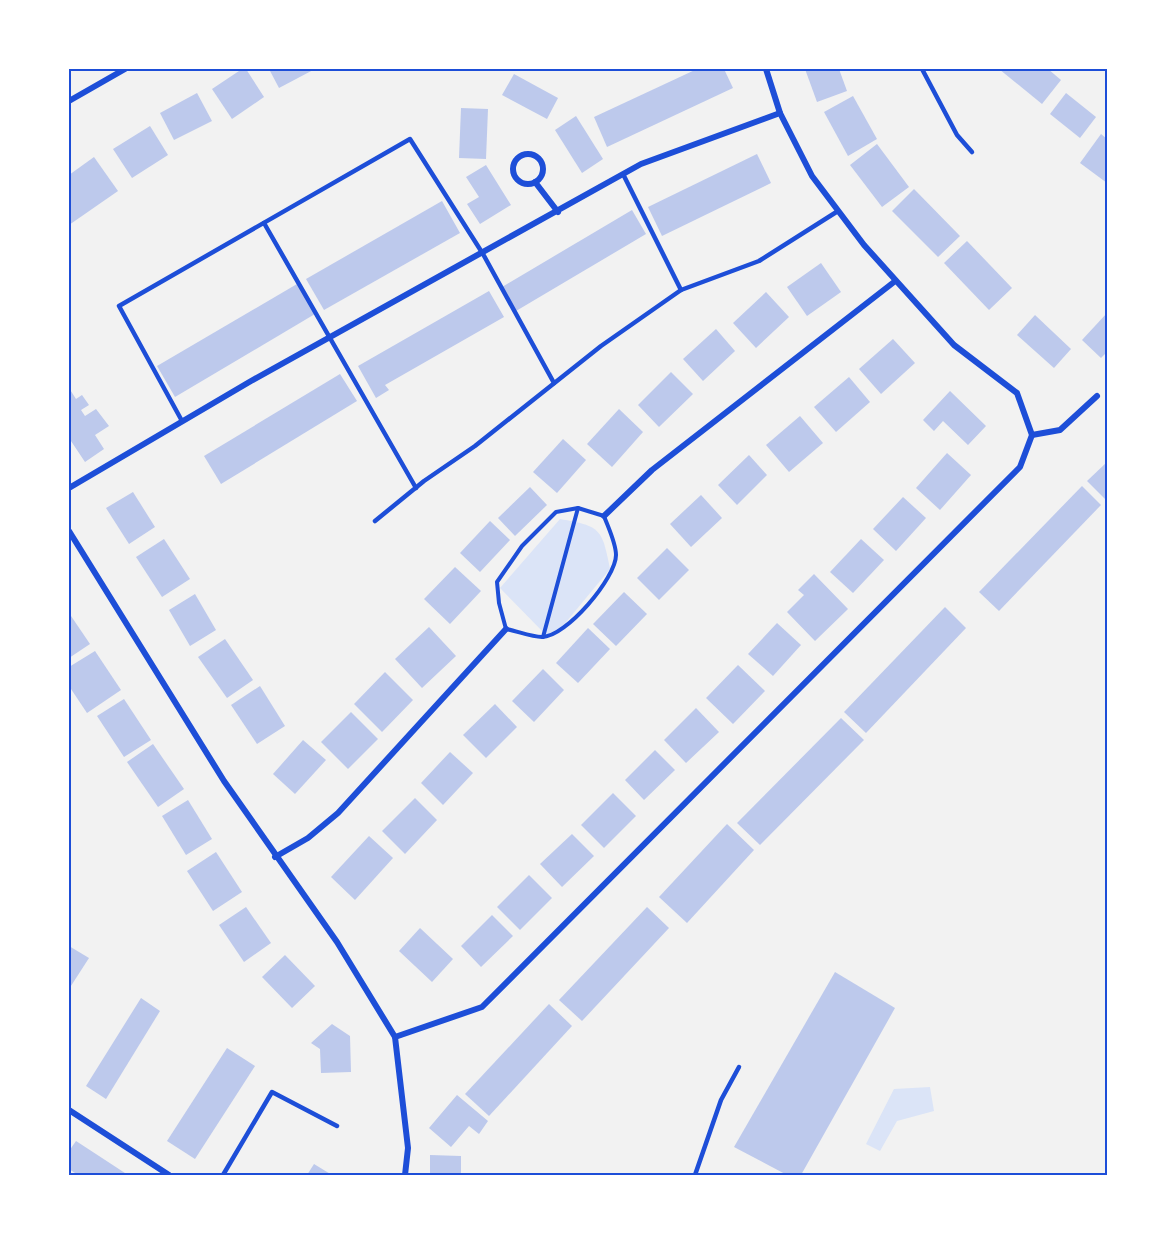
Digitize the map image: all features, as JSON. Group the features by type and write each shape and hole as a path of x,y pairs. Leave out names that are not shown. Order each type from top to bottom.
{"street":[{"path":"69,101 125,69"},
{"path":"395,1037 482,1007 1020,467 1032,435 1017,393 954,345 894,282 838,211 812,176 780,113 766,69"},
{"path":"69,488 330,337 483,254 641,164 780,113"},
{"path":"531,154 540,160 542,175 535,182 521,183 514,176 514,162 521,155 531,154"},
{"path":"535,182 558,212"},
{"path":"604,516 652,470 894,282"},
{"path":"1032,435 1060,430 1097,396"},
{"path":"69,531 224,781 337,942 395,1037 408,1148 405,1175"},
{"path":"275,856 308,838 338,813 506,629"},
{"path":"69,1110 169,1175"}],"lane":[{"path":"922,69 957,135 972,152"},
{"path":"182,421 119,306 410,139 483,254 554,382"},
{"path":"623,174 681,290"},
{"path":"375,521 416,488 475,446 601,346 681,290 759,261 838,211"},
{"path":"264,223 416,488"},
{"path":"695,1175 721,1100 739,1067"},
{"path":"223,1175 272,1092 337,1126"}],"path":[{"path":"543,637 578,508"},
{"path":"578,508 604,516 616,553 614,570 600,592 562,628 543,637 506,629 499,603 497,582 522,546 556,512 578,508"}],"shaded area":[{"path":"560,519 584,524 597,532 605,545 610,569 562,627 546,635 500,588"},
{"path":"930,1087 934,1111 897,1121 880,1151 866,1144 894,1089"}],"building":[{"path":"242,69 246,69 264,97 232,119 212,89"},
{"path":"269,69 315,69 279,88"},
{"path":"697,69 724,69 733,88 607,147 594,117"},
{"path":"805,69 839,69 847,91 817,102"},
{"path":"999,69 1048,69 1061,80 1042,104"},
{"path":"514,74 558,98 547,119 502,95"},
{"path":"197,93 212,121 174,140 160,113"},
{"path":"1066,93 1096,117 1080,138 1050,114"},
{"path":"853,96 877,139 848,156 824,112"},
{"path":"461,108 488,109 486,159 459,158"},
{"path":"576,116 603,159 582,173 555,130"},
{"path":"150,126 168,155 132,178 113,149"},
{"path":"1101,134 1107,139 1107,183 1080,163"},
{"path":"877,144 909,187 882,207 850,165"},
{"path":"757,154 771,183 662,236 648,207"},
{"path":"94,157 118,191 69,225 69,175"},
{"path":"486,165 511,205 480,224 467,204 479,197 466,177"},
{"path":"914,189 960,236 938,257 892,211"},
{"path":"442,201 460,233 324,310 306,279"},
{"path":"632,210 646,234 516,311 502,287"},
{"path":"967,241 1012,288 989,310 944,263"},
{"path":"821,263 841,292 807,316 787,287"},
{"path":"297,284 315,314 175,397 157,366"},
{"path":"489,291 504,317 385,385 389,390 376,398 358,366"},
{"path":"766,292 789,317 756,348 733,323"},
{"path":"1107,313 1107,352 1101,358 1082,340"},
{"path":"1035,315 1071,349 1054,368 1017,335"},
{"path":"716,329 735,351 703,381 683,359"},
{"path":"893,339 915,363 881,394 859,369"},
{"path":"671,372 693,394 659,427 638,405"},
{"path":"340,374 357,401 221,484 204,456"},
{"path":"849,377 870,402 836,432 814,407"},
{"path":"69,388 76,399 82,395 89,405 81,410 85,416 96,409 109,426 95,435 104,449 85,462 69,438"},
{"path":"950,391 986,426 968,445 943,421 934,431 923,420"},
{"path":"619,409 643,432 612,467 587,444"},
{"path":"800,416 823,443 789,472 766,445"},
{"path":"563,439 586,460 557,493 533,472"},
{"path":"947,453 971,475 940,510 916,488"},
{"path":"749,455 767,475 737,505 718,485"},
{"path":"1107,462 1107,501 1087,481"},
{"path":"1082,486 1101,505 999,611 979,592"},
{"path":"530,487 547,505 515,536 498,518"},
{"path":"133,492 155,527 129,544 106,508"},
{"path":"701,495 722,518 691,547 670,524"},
{"path":"903,497 926,518 896,551 873,529"},
{"path":"490,521 510,540 480,572 460,553"},
{"path":"164,539 190,579 162,597 136,557"},
{"path":"861,539 884,560 853,593 830,572"},
{"path":"667,548 689,570 659,600 637,578"},
{"path":"455,567 481,591 450,624 424,599"},
{"path":"814,574 848,609 815,641 787,612 804,595 798,590"},
{"path":"624,592 647,614 616,646 593,624"},
{"path":"195,594 216,630 190,646 169,610"},
{"path":"945,607 966,628 866,733 844,712"},
{"path":"69,613 90,644 69,658"},
{"path":"777,623 801,645 773,676 748,654"},
{"path":"429,627 456,656 422,688 395,659"},
{"path":"588,628 610,649 578,683 556,663"},
{"path":"225,639 253,680 227,698 198,657"},
{"path":"95,651 121,690 87,713 69,686 69,667"},
{"path":"738,665 765,691 733,724 706,698"},
{"path":"543,669 564,690 534,722 512,701"},
{"path":"385,672 413,700 382,732 354,704"},
{"path":"260,686 285,726 257,744 231,705"},
{"path":"124,699 151,740 124,757 97,716"},
{"path":"495,704 517,727 486,758 463,735"},
{"path":"696,708 719,732 686,763 664,740"},
{"path":"351,712 378,739 348,769 321,742"},
{"path":"841,718 864,740 760,845 737,823"},
{"path":"303,740 326,760 295,794 273,774"},
{"path":"153,744 184,789 158,807 127,762"},
{"path":"655,750 675,770 644,800 625,780"},
{"path":"450,752 473,773 443,805 421,783"},
{"path":"613,793 636,816 604,848 581,825"},
{"path":"415,798 437,820 405,854 382,831"},
{"path":"188,800 212,839 186,855 162,816"},
{"path":"727,824 754,850 687,923 659,897"},
{"path":"572,834 594,856 562,887 540,864"},
{"path":"369,836 393,858 355,900 331,877"},
{"path":"216,852 242,892 213,911 187,871"},
{"path":"529,875 552,898 520,930 497,907"},
{"path":"246,907 271,943 244,962 219,925"},
{"path":"647,907 669,928 582,1021 559,1000"},
{"path":"492,915 513,936 481,967 461,946"},
{"path":"420,928 453,959 432,982 399,951"},
{"path":"69,946 89,958 69,989"},
{"path":"285,955 315,986 292,1008 262,977"},
{"path":"835,972 895,1008 801,1175 787,1175 734,1147"},
{"path":"141,998 160,1011 106,1099 86,1086"},
{"path":"549,1004 572,1026 489,1116 465,1094"},
{"path":"332,1024 350,1036 351,1072 321,1073 320,1049 311,1043"},
{"path":"227,1048 255,1066 195,1159 167,1141"},
{"path":"457,1095 488,1121 479,1134 469,1126 451,1147 429,1128"},
{"path":"76,1141 128,1175 78,1175 69,1169 69,1151"},
{"path":"430,1155 461,1156 461,1175 430,1175"},
{"path":"314,1164 332,1175 307,1175"}]}
